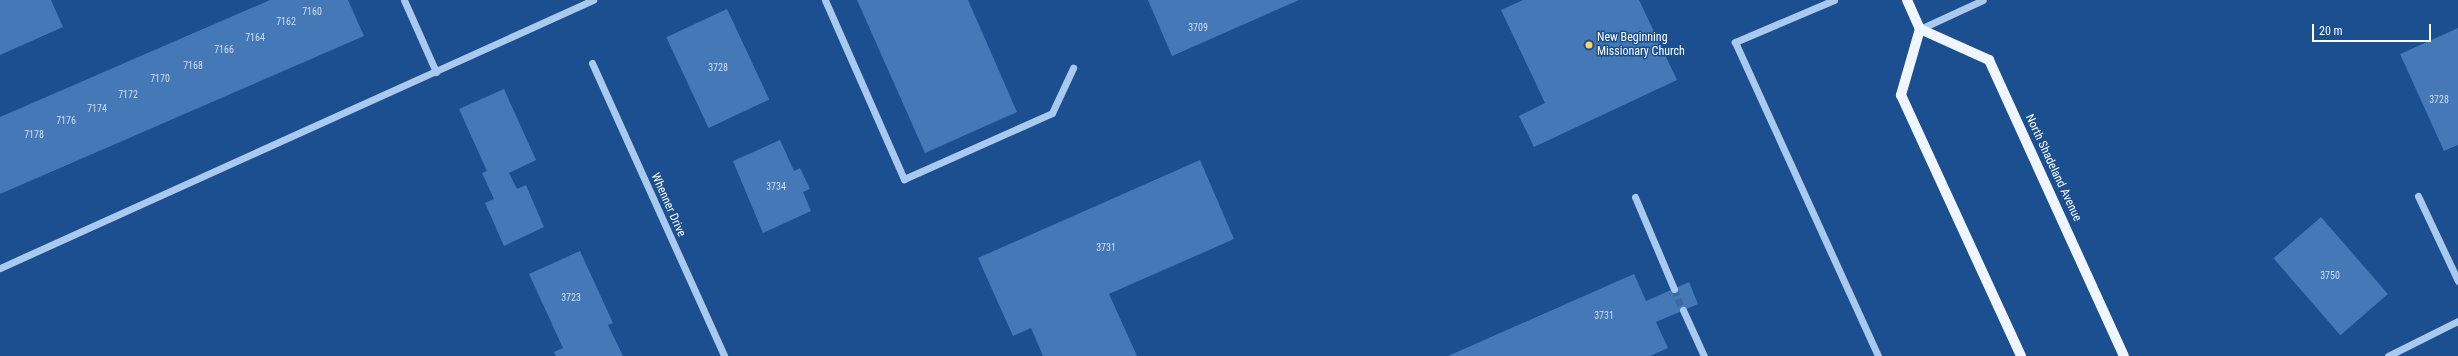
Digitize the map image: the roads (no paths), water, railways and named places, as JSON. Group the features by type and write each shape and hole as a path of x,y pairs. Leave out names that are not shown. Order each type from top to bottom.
{"main road":[{"path":"1907,0 1920,29 1901,95 2021,356"},
{"name":"North Shadeland Avenue","path":"1920,29 1989,60 2124,356"}],"street":[{"path":"404,0 436,72"},
{"path":"0,268 593,0"},
{"path":"825,0 904,179 1052,113 1074,68"},
{"path":"1834,0 1735,42 1878,356"},
{"path":"1920,29 1983,0"},
{"name":"Whenner Drive","path":"592,63 724,356"},
{"path":"2418,196 2458,281"},
{"path":"1635,197 1674,289"},
{"path":"1683,310 1704,356"},
{"path":"2388,356 2458,321"}],"tunnel":[{"path":"1674,289 1683,310"}],"place":[{"name":"New Beginning Missionary Church","path":"1589,45"}]}
